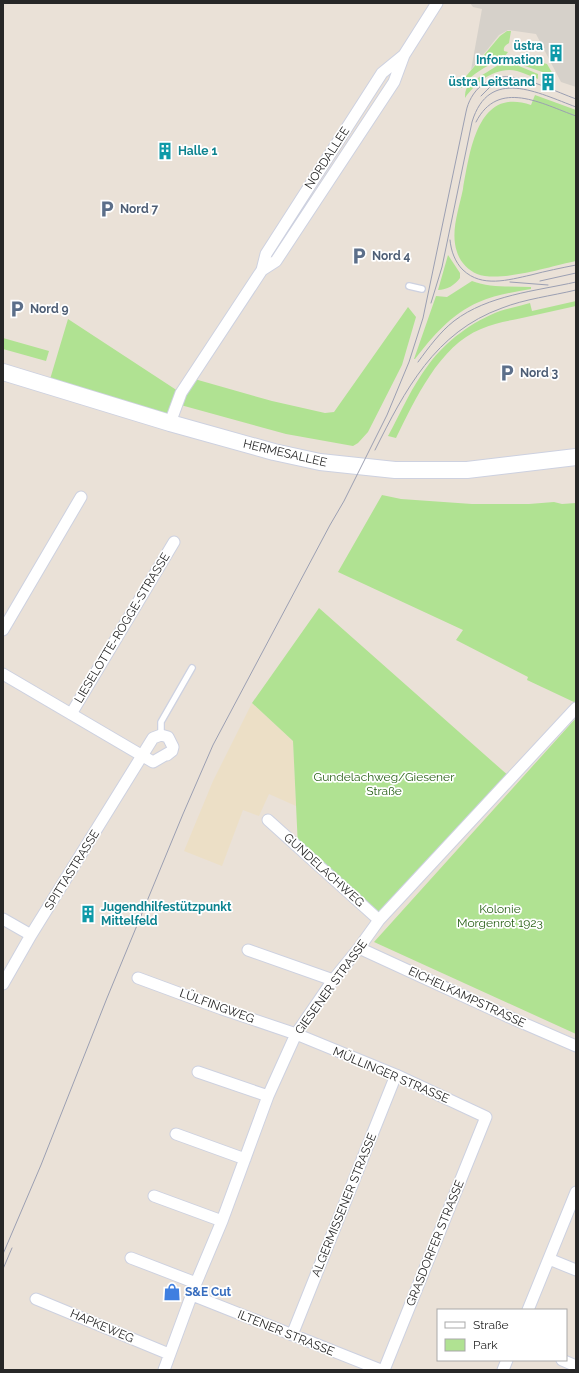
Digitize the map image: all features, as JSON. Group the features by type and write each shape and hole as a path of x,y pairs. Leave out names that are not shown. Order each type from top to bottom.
{"main road":[{"name":"HERMESALLEE","path":"3,372 170,423 274,452 320,462 395,470 467,470 576,457"}],"street":[{"name":"NORDALLEE","path":"170,423 181,393 262,270 266,254 382,73 404,55 437,3"},
{"path":"3,630 81,496"},
{"name":"LIESELOTTE-ROGGE-STRASSE","path":"71,714 174,542"},
{"path":"3,674 153,762 172,751 173,747 168,737 161,735"},
{"name":"GIESENER STRASSE","path":"164,1370 196,1283 222,1221 268,1096 296,1034 333,980 379,920 576,708"},
{"name":"SPITTASTRASSE","path":"3,984 31,935 153,738 161,735"},
{"name":"GUNDELACHWEG","path":"268,820 379,920"},
{"path":"3,919 31,935"},
{"name":"EICHELKAMPSTRASSE","path":"359,948 576,1046"},
{"path":"248,950 333,980"},
{"name":"LÜLFINGWEG","path":"138,978 296,1034"},
{"name":"MÜLLINGER STRASSE","path":"296,1034 396,1075 486,1117"},
{"path":"198,1072 268,1096"},
{"name":"ALGERMISSENER STRASSE","path":"292,1335 396,1075"},
{"name":"GRASDORFER STRASSE","path":"384,1370 486,1117"},
{"path":"176,1134 245,1159"},
{"path":"528,1309 576,1192"},
{"path":"154,1196 222,1221"},
{"path":"131,1258 196,1283"},
{"path":"549,1259 576,1270"},
{"name":"ILTENER STRASSE","path":"192,1295 381,1370"},
{"name":"HAPKEWEG","path":"36,1299 169,1354"},
{"path":"564,1361 576,1366"}],"lane":[{"path":"409,286 422,289"},
{"path":"161,735 161,722 192,668"}],"shaded area":[{"path":"470,3 576,3 576,87 561,82 536,34 508,30 499,35 471,70 482,9 473,7"},
{"path":"252,703 293,741 296,806 269,794 259,816 243,810 222,866 184,851 213,781"}],"green space":[{"path":"507,31 511,31 509,43 504,48 504,51 508,52 505,56 475,74 465,83 462,88 460,87 462,81 500,36"},
{"path":"516,57 519,66 538,74 538,79 517,71 509,70 494,73 475,86 465,98 466,89 471,83 498,65"},
{"path":"519,57 547,64 554,76 522,65"},
{"path":"535,95 576,110 576,261 512,275 487,276 477,274 470,270 460,259 454,237 456,220 473,141 479,126 488,113 499,105 513,102 531,105"},
{"path":"448,255 460,273 460,278 450,287 438,290"},
{"path":"472,281 493,286 531,287 531,289 491,297 469,307 443,326 414,359 436,296 447,297"},
{"path":"576,301 576,306 496,324 481,329 466,337 441,361 430,376 411,407 396,438 388,436 423,372 443,347 470,326 500,311 530,303 532,311"},
{"path":"408,307 416,317 402,365 368,432 358,443 353,446 286,434 177,404 170,423 48,386 68,319 181,393 191,378 272,401 325,413 334,412"},
{"path":"3,338 49,351 46,361 3,349"},
{"path":"382,495 401,499 472,504 529,504 554,502 562,504 576,503 576,703 527,680 528,677 456,640 463,630 338,572"},
{"name":"Gundelachweg/Giesener Straße","path":"319,608 511,778 379,920 298,847 293,741 252,703"},
{"name":"Kolonie Morgenrot 1923","path":"576,718 576,1034 374,942"}],"tram line":[{"path":"3,1254 41,1165 107,998 213,745 344,501 387,415 409,362 423,318 466,112 471,97 488,81 495,78 511,77 544,86 576,99"},
{"path":"481,96 490,87 504,81"},
{"path":"431,303 442,267 472,122 480,105 490,94 502,89 516,88 531,91 576,107"},
{"path":"476,122 485,109 496,101 508,98 522,98 535,101 576,116"},
{"path":"450,240 454,256 463,270 470,276 487,281 513,279 576,265"},
{"path":"540,281 576,273"},
{"path":"510,282 548,285"},
{"path":"418,362 444,330 467,312 482,305 513,295 576,282"},
{"path":"375,450 411,385 440,348 458,332 479,319 502,308 529,300 576,290"},
{"path":"3,1269 12,1248"}],"place":[{"name":"üstra Information","path":"556,53"},
{"name":"üstra Leitstand","path":"548,82"},
{"name":"Halle 1","path":"165,151"},
{"name":"Nord 7","path":"107,209"},
{"name":"Nord 4","path":"359,256"},
{"name":"Nord 9","path":"17,309"},
{"name":"Nord 3","path":"507,373"},
{"name":"Jugendhilfestützpunkt Mittelfeld","path":"88,914"},
{"name":"S&E Cut","path":"172,1292"}]}
